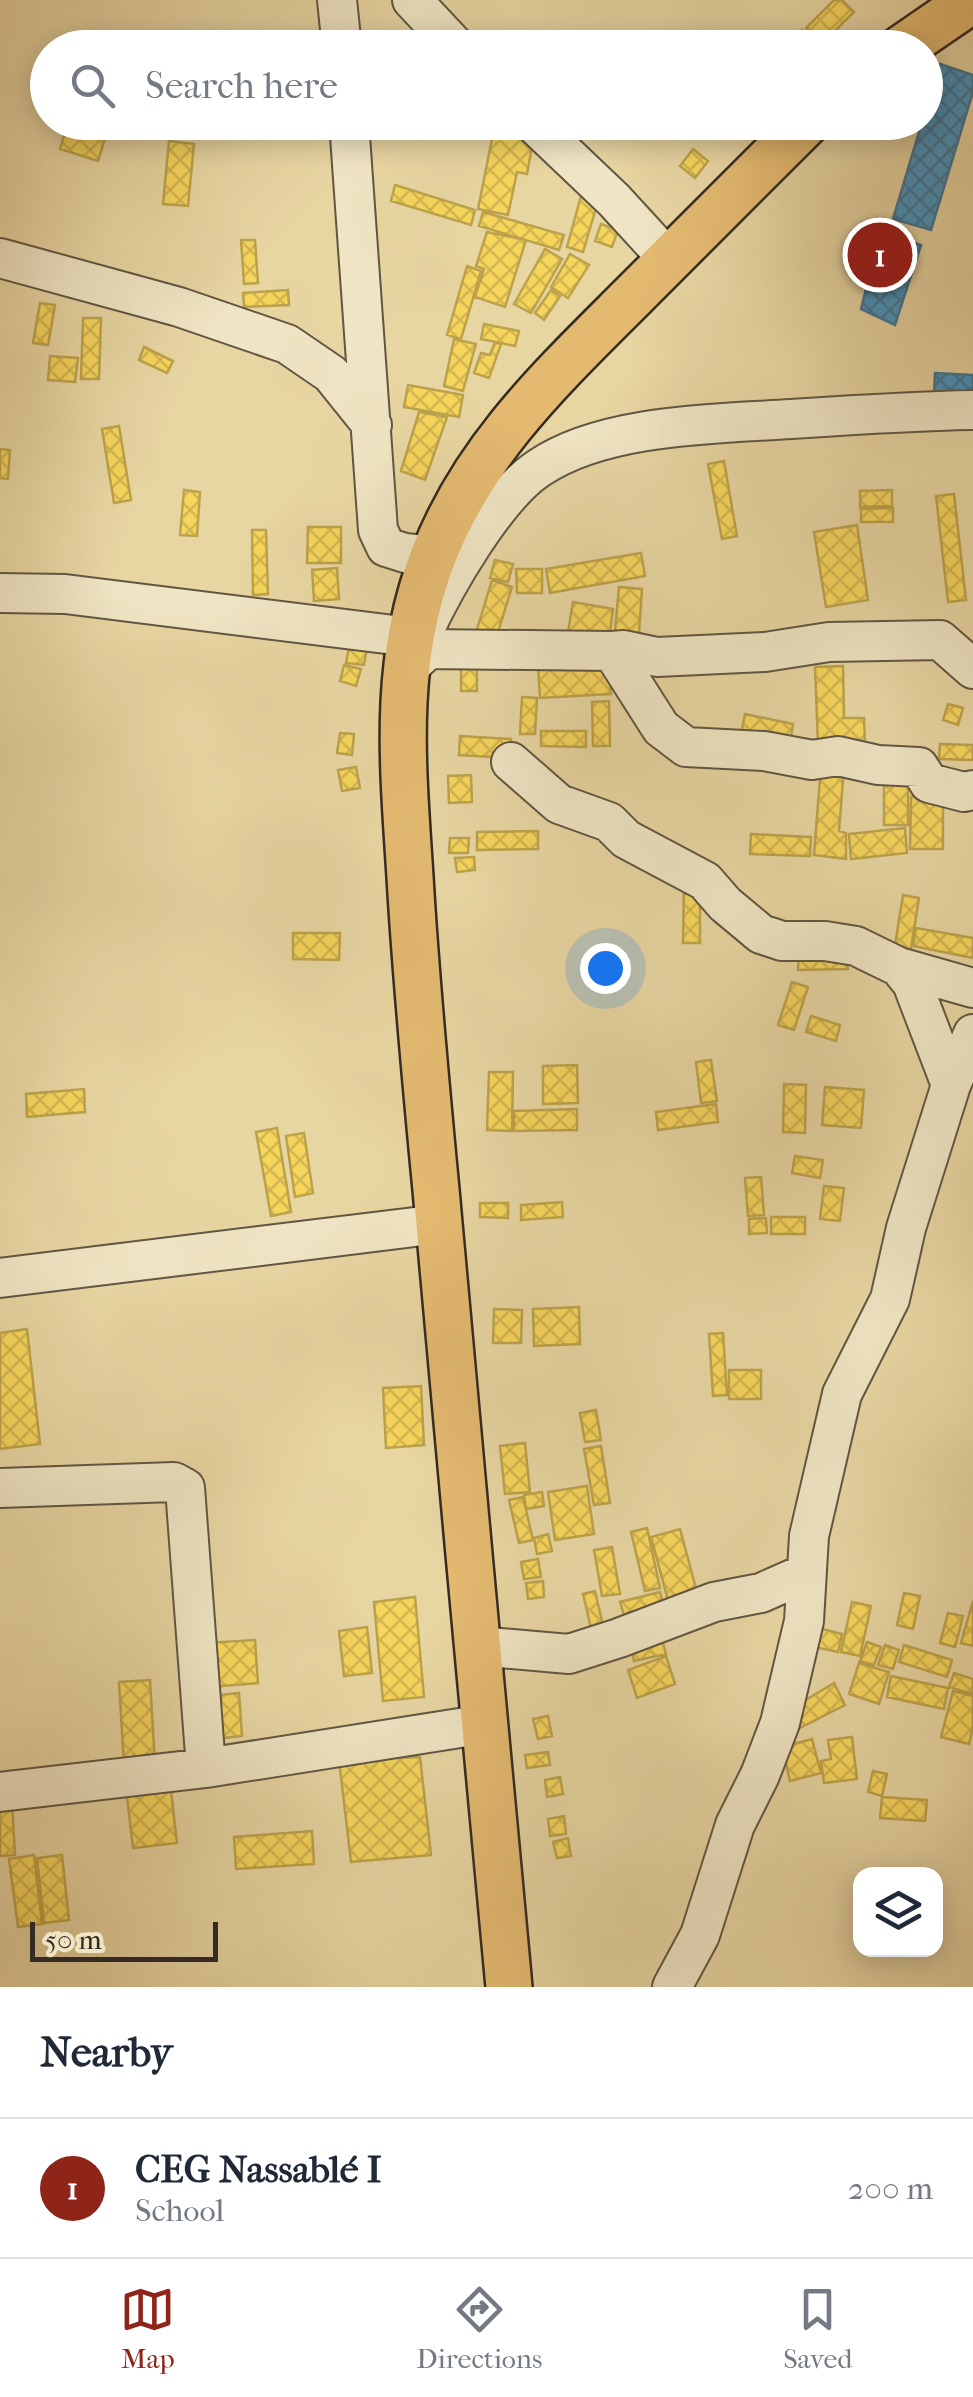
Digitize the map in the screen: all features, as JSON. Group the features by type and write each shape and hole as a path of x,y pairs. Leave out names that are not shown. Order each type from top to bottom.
{"main road":[{"path":"903,30 934,0"},
{"path":"928,30 972,0"},
{"path":"509,1987 410,881 401,724 407,654 433,556 486,454 510,424 668,260 789,140"}],"street":[{"path":"337,0 340,30"},
{"path":"412,0 440,30"},
{"path":"350,140 381,540 396,550 433,556"},
{"path":"551,140 614,200 668,260"},
{"path":"0,258 162,302 287,344 331,374 372,425"},
{"path":"407,654 498,508 527,476 552,460 616,438 682,428 881,412 973,410"},
{"path":"0,593 65,594 407,654 428,649 624,650 657,656 765,652 829,642 940,640 973,670"},
{"path":"612,651 662,728 686,746 764,750 812,760 838,756 878,765 919,767 929,783 970,794"},
{"path":"511,762 559,804 609,822 626,840 706,881 725,904 762,934 782,941 856,946 898,966 973,988"},
{"path":"898,966 912,982 951,1085"},
{"path":"672,1987 700,1935 735,1825 780,1723 804,1621 808,1536 842,1394 890,1299 906,1228 951,1085 973,1034"},
{"path":"0,1278 439,1224"},
{"path":"0,1488 174,1482 185,1488 206,1768"},
{"path":"478,1646 569,1654 714,1602 762,1593 806,1573"},
{"path":"0,1792 206,1768 485,1724"}],"building: Homes":[{"path":"834,0 842,0 854,12 836,30 806,28"},
{"path":"63,140 104,140 98,161 60,149"},
{"path":"492,140 533,141 527,174 517,172 508,215 478,209"},
{"path":"169,141 194,144 188,206 163,204"},
{"path":"693,149 708,161 695,178 680,166"},
{"path":"395,185 475,210 471,225 391,201"},
{"path":"581,196 598,201 583,252 567,247"},
{"path":"483,212 564,235 559,250 479,226"},
{"path":"601,224 618,230 612,247 595,241"},
{"path":"487,232 526,240 505,307 475,297 484,269 476,266"},
{"path":"241,240 255,240 258,283 244,284"},
{"path":"545,249 562,259 531,313 514,304"},
{"path":"570,254 589,265 568,298 551,287"},
{"path":"467,266 481,271 461,339 447,335"},
{"path":"288,290 289,305 244,307 243,293"},
{"path":"551,290 560,296 544,320 535,313"},
{"path":"40,303 55,305 48,345 33,343"},
{"path":"83,318 101,318 99,379 81,379"},
{"path":"484,324 519,331 515,346 481,339"},
{"path":"454,339 476,344 463,391 444,386"},
{"path":"495,342 501,344 489,378 474,373 481,353 490,355"},
{"path":"144,347 173,361 167,373 139,360"},
{"path":"50,356 78,358 75,382 48,380"},
{"path":"408,385 463,395 459,417 404,407"},
{"path":"419,412 447,417 425,480 401,471"},
{"path":"119,426 131,500 114,503 102,429"},
{"path":"0,449 10,450 8,479 0,478"},
{"path":"724,461 737,536 722,539 708,464"},
{"path":"184,490 200,492 197,536 180,535"},
{"path":"892,490 892,506 860,507 860,491"},
{"path":"954,494 966,600 948,602 936,496"},
{"path":"893,508 893,522 861,522 861,509"},
{"path":"857,525 868,600 826,607 814,532"},
{"path":"308,527 341,527 341,563 307,563"},
{"path":"252,530 266,530 268,594 253,595"},
{"path":"641,553 645,576 550,593 546,569"},
{"path":"495,560 513,564 508,582 490,578"},
{"path":"337,568 339,599 314,601 312,570"},
{"path":"516,569 542,569 542,593 517,593"},
{"path":"492,580 512,587 494,645 474,639"},
{"path":"619,587 642,589 639,633 615,631"},
{"path":"573,602 613,609 609,639 568,632"},
{"path":"349,646 367,648 364,665 346,663"},
{"path":"609,660 611,694 540,698 538,664"},
{"path":"461,663 477,663 477,691 461,691"},
{"path":"344,665 361,669 356,686 340,681"},
{"path":"843,666 844,718 864,718 865,744 818,746 815,667"},
{"path":"522,697 537,698 535,734 520,734"},
{"path":"609,701 610,746 593,746 592,702"},
{"path":"948,704 963,708 958,725 943,720"},
{"path":"745,714 793,724 790,743 741,734"},
{"path":"541,731 586,731 586,747 541,746"},
{"path":"340,733 354,734 352,755 337,753"},
{"path":"460,736 511,739 510,758 459,755"},
{"path":"940,744 973,745 973,760 939,759"},
{"path":"821,766 844,768 839,831 846,833 846,859 814,855"},
{"path":"356,767 360,788 342,791 338,770"},
{"path":"471,775 472,802 449,803 448,776"},
{"path":"884,782 908,782 908,825 884,825"},
{"path":"911,797 943,797 943,849 910,849"},
{"path":"905,828 907,853 851,859 849,834"},
{"path":"538,831 538,849 477,850 477,832"},
{"path":"751,834 811,837 810,856 750,854"},
{"path":"450,838 469,838 468,853 449,853"},
{"path":"474,857 475,870 457,872 455,858"},
{"path":"684,883 700,883 700,943 683,943"},
{"path":"903,895 919,898 911,949 895,945"},
{"path":"916,928 973,938 973,958 913,946"},
{"path":"293,933 340,933 339,960 293,959"},
{"path":"847,951 848,969 798,970 799,952"},
{"path":"792,982 808,987 794,1030 778,1025"},
{"path":"811,1016 840,1025 836,1041 806,1032"},
{"path":"711,1060 717,1101 701,1103 696,1062"},
{"path":"577,1065 578,1103 543,1104 543,1066"},
{"path":"489,1072 513,1072 512,1131 487,1130"},
{"path":"784,1084 806,1085 805,1133 783,1132"},
{"path":"825,1087 864,1090 861,1128 822,1125"},
{"path":"84,1089 85,1112 27,1117 26,1094"},
{"path":"716,1104 718,1122 658,1130 656,1112"},
{"path":"577,1109 577,1130 514,1131 514,1111"},
{"path":"277,1128 291,1212 271,1216 256,1132"},
{"path":"304,1133 313,1193 295,1197 286,1136"},
{"path":"795,1156 823,1160 820,1178 792,1173"},
{"path":"761,1177 764,1215 748,1216 745,1178"},
{"path":"824,1186 844,1188 840,1221 820,1219"},
{"path":"562,1202 563,1217 521,1220 521,1205"},
{"path":"480,1203 508,1203 508,1218 480,1217"},
{"path":"771,1217 805,1217 805,1234 771,1234"},
{"path":"766,1218 767,1233 749,1234 749,1219"},
{"path":"579,1307 580,1344 534,1346 533,1309"},
{"path":"494,1309 522,1310 521,1343 493,1343"},
{"path":"27,1329 40,1444 0,1449 0,1333"},
{"path":"723,1333 727,1395 713,1396 709,1334"},
{"path":"729,1370 761,1370 761,1399 729,1399"},
{"path":"421,1386 424,1445 386,1448 383,1388"},
{"path":"596,1410 601,1440 585,1442 580,1413"},
{"path":"525,1443 530,1492 505,1494 500,1446"},
{"path":"601,1446 610,1503 594,1505 584,1449"},
{"path":"587,1486 594,1534 555,1540 548,1492"},
{"path":"542,1492 544,1506 526,1509 524,1495"},
{"path":"523,1497 533,1540 519,1543 509,1500"},
{"path":"647,1528 660,1588 645,1591 631,1532"},
{"path":"680,1529 698,1596 669,1604 651,1537"},
{"path":"548,1534 552,1551 537,1554 534,1538"},
{"path":"612,1547 620,1594 602,1596 594,1550"},
{"path":"538,1559 541,1577 524,1579 521,1562"},
{"path":"543,1581 544,1597 528,1599 526,1583"},
{"path":"595,1591 605,1634 593,1637 583,1594"},
{"path":"660,1592 664,1607 625,1618 620,1602"},
{"path":"904,1593 920,1596 913,1629 897,1625"},
{"path":"415,1597 424,1697 383,1701 374,1602"},
{"path":"973,1601 973,1646 961,1643"},
{"path":"852,1602 871,1606 860,1656 841,1652"},
{"path":"948,1613 963,1616 955,1647 940,1643"},
{"path":"810,1626 842,1634 838,1652 806,1645"},
{"path":"367,1627 372,1673 344,1676 339,1631"},
{"path":"661,1636 666,1654 634,1661 630,1643"},
{"path":"255,1640 258,1683 211,1687 207,1643"},
{"path":"867,1642 881,1647 874,1665 860,1661"},
{"path":"885,1645 899,1650 893,1669 878,1665"},
{"path":"904,1645 952,1660 947,1677 899,1662"},
{"path":"666,1656 675,1684 637,1698 628,1670"},
{"path":"859,1663 889,1672 879,1704 849,1694"},
{"path":"954,1673 973,1679 973,1694 949,1687"},
{"path":"891,1676 948,1688 944,1709 887,1697"},
{"path":"150,1680 155,1763 124,1765 119,1682"},
{"path":"834,1683 845,1705 790,1733 784,1713"},
{"path":"953,1691 973,1696 969,1744 941,1737"},
{"path":"239,1693 242,1736 214,1739 210,1696"},
{"path":"548,1716 552,1736 538,1739 533,1719"},
{"path":"852,1737 857,1779 824,1783 821,1761 831,1759 828,1740"},
{"path":"812,1739 821,1773 790,1781 782,1747"},
{"path":"548,1752 550,1765 527,1768 525,1755"},
{"path":"420,1757 431,1855 351,1862 339,1760"},
{"path":"873,1771 887,1774 882,1796 868,1792"},
{"path":"560,1777 563,1794 547,1797 545,1780"},
{"path":"171,1791 177,1843 133,1848 127,1796"},
{"path":"882,1797 927,1800 925,1821 880,1818"},
{"path":"12,1804 15,1855 0,1856 0,1805"},
{"path":"564,1816 566,1834 550,1836 548,1819"},
{"path":"312,1831 314,1864 236,1869 234,1837"},
{"path":"568,1838 571,1856 557,1858 553,1842"},
{"path":"34,1855 42,1924 18,1927 9,1859"},
{"path":"62,1855 69,1920 44,1923 37,1858"}],"building: Schools":[{"path":"943,65 973,75 973,92 931,230 893,219 917,140 943,140"},
{"path":"880,232 921,245 895,325 861,309"},
{"path":"935,373 973,375 973,397 934,395"}],"place":[{"name":"CEG Nassablé I","path":"880,255"}]}
